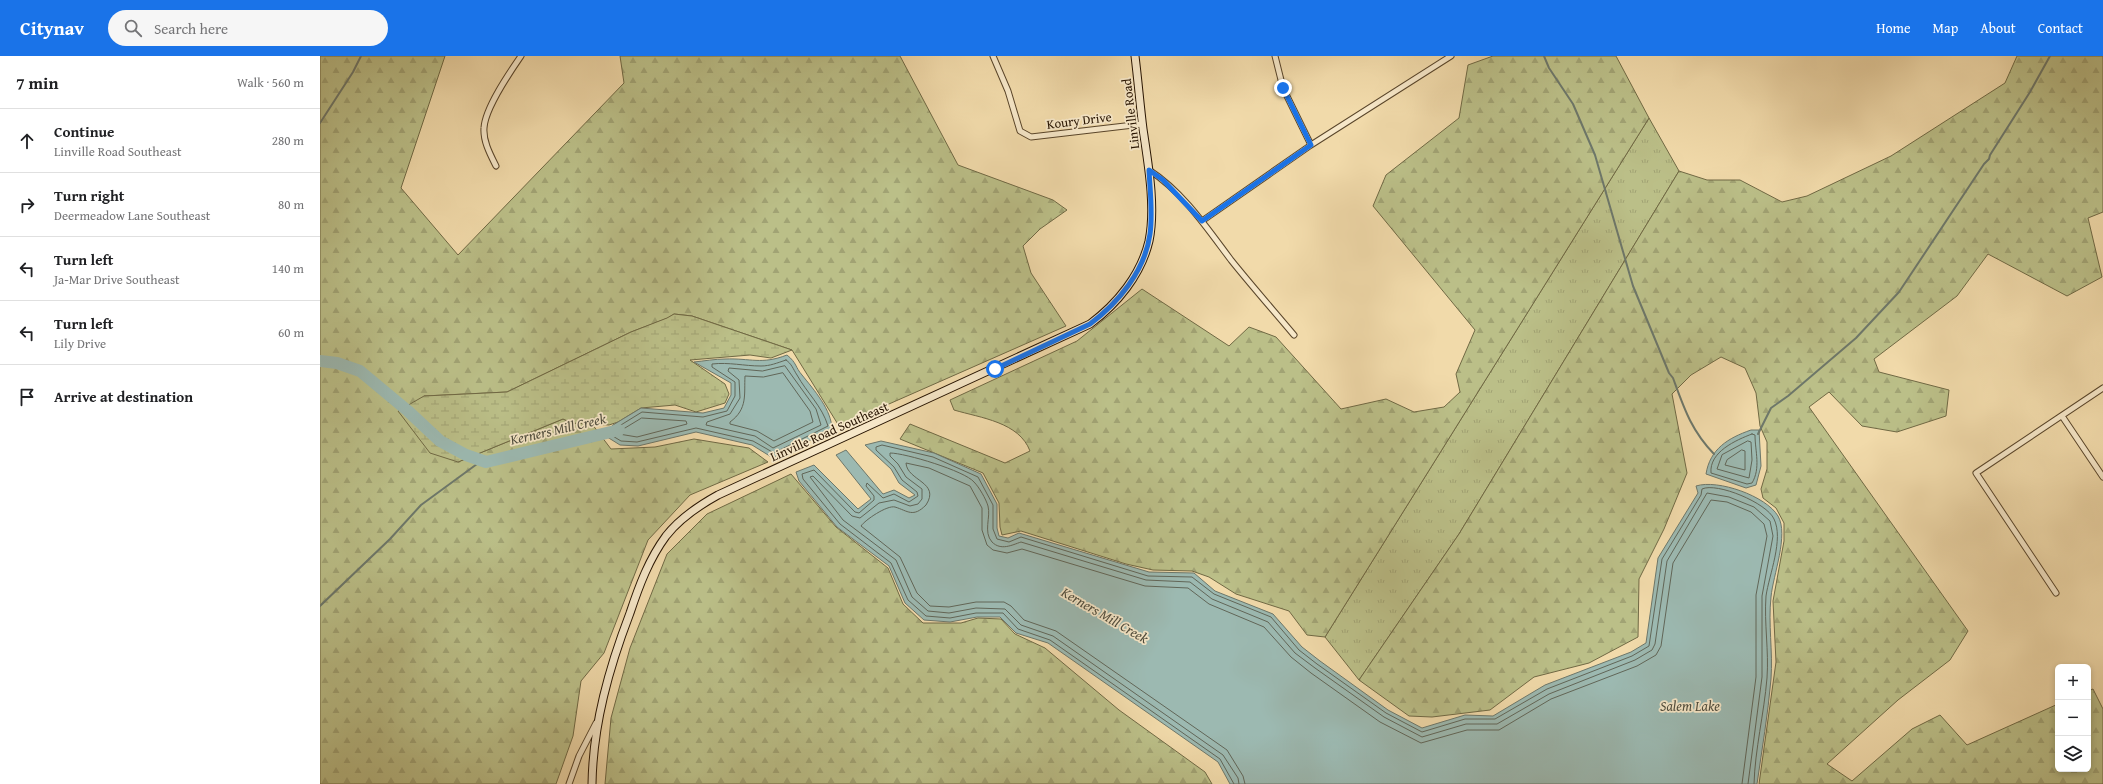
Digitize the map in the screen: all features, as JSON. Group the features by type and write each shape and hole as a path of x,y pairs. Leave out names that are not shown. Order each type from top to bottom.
{"main road":[{"name":"Linville Road","path":"1135,56 1142,124 1149,170"},
{"name":"Linville Road Southeast","path":"592,784 598,720 616,653 641,584 660,546 680,521 697,507 718,495 995,369 1076,330 1099,317 1126,288 1139,268 1145,254 1150,234 1151,216 1149,170"}],"street":[{"path":"496,166 487,147 484,127 502,84 521,56"},
{"name":"Koury Drive","path":"993,56 1008,91 1020,131 1031,137 1142,124"},
{"path":"1276,56 1283,88 1311,145"},
{"path":"1202,221 1311,145 1451,56"},
{"path":"1149,170 1163,180 1202,221 1232,261 1294,336"},
{"path":"2056,594 1976,474 2103,388"},
{"path":"2062,416 2103,477"},
{"path":"569,784 577,762 598,720"}],"green space":[{"path":"320,56 445,56 401,188 458,255 624,83 620,56 900,56 958,165 1053,200 1067,210 1040,229 1023,246 1031,273 1066,326 839,426 792,350 692,316 674,314 668,318 631,332 507,392 424,396 458,462 563,419 572,423 592,424 611,449 655,447 694,439 749,448 768,462 690,495 648,540 604,653 581,681 573,736 556,784 320,784"},
{"path":"1493,56 1616,56 1649,118 1325,637 1307,635 1289,611 1236,594 1209,577 1192,571 1153,570 1126,564 1021,531 1002,535 1000,527 999,503 983,473 900,439 910,424 1005,463 1030,451 1025,441 1008,427 987,419 954,410 950,400 1077,341 1142,289 1229,346 1249,327 1276,337 1341,409 1386,399 1414,412 1444,407 1460,392 1456,374 1475,330 1373,206 1386,175 1459,118 1468,65"},
{"path":"2017,56 2103,56 2103,212 2088,218 2102,277 2067,296 1988,254 1957,296 1874,359 1879,372 1949,390 1946,416 1897,432 1862,426 1829,392 1809,407 1968,631 1950,660 1898,700 1827,764 1852,781 1912,729 1940,715 1967,745 2055,705 2055,772 2091,772 2091,690 2093,689 2103,709 2103,784 1759,784 1776,662 1773,601 1784,541 1784,523 1776,508 1763,498 1761,489 1767,469 1767,442 1760,426 1756,393 1745,368 1721,357 1691,375 1672,394 1687,473 1664,529 1639,579 1638,637 1589,663 1534,677 1490,710 1432,717 1409,716 1359,680 1459,534 1679,171 1707,180 1740,180 1782,202 1807,196 1891,156 2005,83"},
{"path":"1649,118 1679,171 1459,534 1359,680 1325,637"},
{"path":"674,314 692,316 792,350 771,358 750,355 690,360 725,384 729,394 725,403 696,412 675,405 641,408 618,422 609,425 572,423 563,419 458,462 430,453 398,411 424,396 507,392 631,332"},
{"path":"791,474 836,527 888,568 903,604 923,623 961,623 978,618 1001,619 1015,634 1045,648 1119,710 1205,772 1212,784 605,784 611,718 630,648 667,554 707,514"}],"water":[{"path":"787,355 793,360 800,372 822,401 829,415 832,430 773,458 752,445 696,432 638,446 620,445 604,435 613,425 641,408 703,413 724,408 731,395 731,383 694,362 721,359 770,360"},
{"path":"1751,430 1759,430 1761,466 1756,485 1746,488 1706,474 1711,458 1721,446 1735,437"},
{"name":"Salem Lake","path":"881,441 934,453 981,474 997,504 997,528 999,536 1008,538 1019,533 1149,572 1194,573 1215,591 1273,614 1302,647 1320,661 1388,710 1422,728 1465,715 1493,716 1545,685 1631,652 1646,643 1658,558 1698,493 1696,486 1705,484 1716,485 1741,491 1753,496 1772,509 1778,516 1782,534 1771,597 1771,679 1757,784 1230,784 1218,762 1048,643 1016,633 1000,617 977,617 950,622 924,620 905,603 889,566 837,527 799,481 796,472 814,465 858,509 871,499 836,455 846,450 883,494 894,490 909,498 915,495 899,483 891,469 865,445"}],"waterway":[{"path":"320,123 353,72 361,56"},
{"path":"1544,56 1549,68 1573,104 1595,155 1633,286 1669,373 1673,378 1689,418 1699,436 1714,454"},
{"path":"1758,434 1771,408 1788,396 1856,338 1899,292 1984,164 1989,159 2050,56"},
{"name":"Kerners Mill Creek","path":"320,361 337,363 360,371 408,411 440,441 466,455 486,462 619,430"},
{"path":"320,606 390,539 421,505 477,464 486,462"}],"route":[{"path":"995,369 1090,324 1099,317 1126,288 1139,268 1145,254 1150,234 1151,216 1149,170 1163,180 1202,221 1311,145 1283,88"}]}
